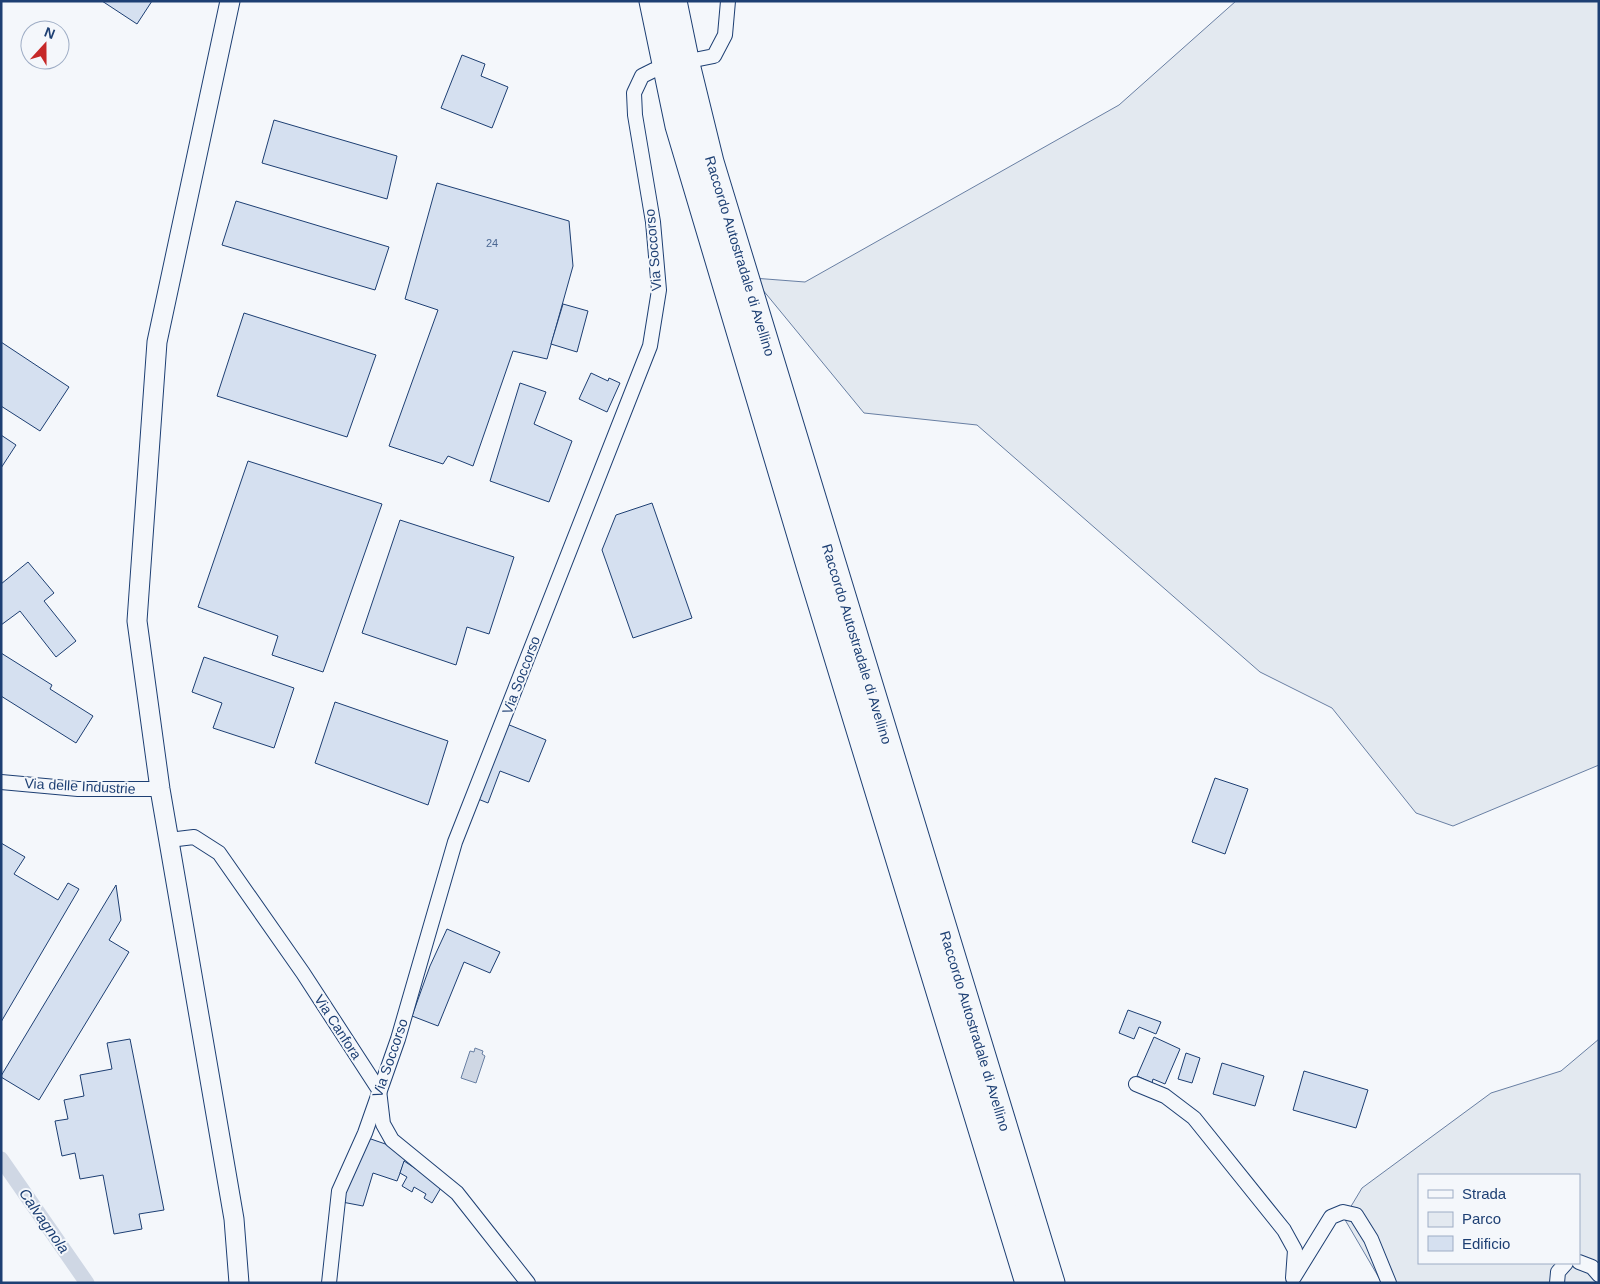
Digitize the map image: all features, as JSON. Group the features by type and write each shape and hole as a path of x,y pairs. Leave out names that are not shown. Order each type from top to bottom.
{"highway":[{"name":"Raccordo Autostradale di Avellino","path":"652,1 678,126 810,569 1028,1283"},
{"name":"Raccordo Autostradale di Avellino","path":"674,1 711,162 1052,1283"}],"street":[{"path":"230,1 157,342 137,621 168,840 234,1218 239,1283"},
{"path":"699,58 714,56 725,35 728,1"},
{"name":"Via Soccorso","path":"330,1283 339,1191 365,1133 398,1039 455,842 650,346 659,290 652,222 635,115 634,93 642,76 654,70"},
{"name":"Via delle Industrie","path":"1,782 78,789 160,789"},
{"name":"Via Canfora","path":"168,840 194,837 218,853 304,973 379,1090 383,1124 392,1140 456,1193 528,1283"},
{"path":"1136,1084 1165,1096 1194,1118 1284,1230 1295,1250 1293,1281"},
{"path":"1293,1281 1331,1217 1343,1212 1356,1215 1371,1239 1389,1283"},
{"path":"1580,1262 1592,1267 1599,1275"},
{"path":"1557,1283 1558,1272 1565,1264"}],"green space":[{"path":"1236,1 1599,1 1599,765 1453,826 1416,813 1332,708 1260,672 977,425 864,413 753,278 805,282 1119,105"},
{"path":"1599,1039 1599,1283 1382,1283 1344,1218 1362,1188 1491,1093 1561,1071"}],"shaded area":[{"path":"475,1048 483,1051 482,1054 485,1056 476,1083 461,1078 470,1051 474,1052"}],"building":[{"path":"102,1 152,1 137,24"},
{"path":"462,55 485,64 481,76 508,87 492,128 441,108"},
{"path":"274,120 397,156 387,199 262,163"},
{"path":"437,183 569,221 573,266 547,359 513,351 473,466 448,456 443,464 389,446 438,310 405,299"},
{"path":"236,201 389,247 375,290 222,245"},
{"path":"563,304 588,311 577,352 551,344"},
{"path":"244,313 376,355 347,437 217,396"},
{"path":"1,342 69,387 40,431 1,406"},
{"path":"591,373 608,381 609,378 620,383 607,412 579,399"},
{"path":"520,383 546,392 534,424 572,441 549,502 490,481"},
{"path":"1,435 16,445 1,468"},
{"path":"248,461 382,504 323,672 272,655 278,636 198,607"},
{"path":"652,503 692,618 633,638 602,550 616,515"},
{"path":"400,520 514,557 489,634 467,627 456,665 362,633"},
{"path":"28,562 54,593 44,601 76,641 56,657 20,611 1,625 1,584"},
{"path":"1,653 52,685 50,689 93,716 76,743 1,696"},
{"path":"204,657 294,688 274,748 213,728 222,703 192,692"},
{"path":"335,702 448,741 428,805 315,763"},
{"path":"507,724 546,740 529,782 500,771 488,803 478,799"},
{"path":"1215,778 1248,789 1225,854 1192,842"},
{"path":"1,843 25,857 14,874 58,900 68,883 79,889 1,1022"},
{"path":"116,885 121,920 109,940 129,952 39,1100 1,1076"},
{"path":"447,929 500,952 490,973 464,962 438,1026 412,1016 430,966"},
{"path":"1128,1010 1161,1022 1156,1034 1139,1027 1134,1039 1119,1033"},
{"path":"1154,1037 1180,1049 1165,1084 1153,1079 1152,1083 1137,1076"},
{"path":"130,1039 164,1210 139,1214 142,1229 114,1234 103,1175 80,1179 75,1153 62,1156 55,1121 68,1119 64,1100 84,1096 80,1075 112,1069 107,1043"},
{"path":"1186,1053 1200,1058 1192,1083 1178,1079"},
{"path":"1222,1063 1264,1076 1255,1106 1213,1094"},
{"path":"1304,1071 1368,1090 1356,1128 1293,1110"},
{"path":"368,1138 397,1148 407,1155 397,1181 373,1173 363,1206 342,1202"},
{"path":"404,1161 442,1186 432,1203 424,1198 426,1194 414,1187 412,1192 402,1186 407,1177 400,1173"}],"waterway":[{"name":"Calvagnola","path":"1,1159 87,1283"}]}
